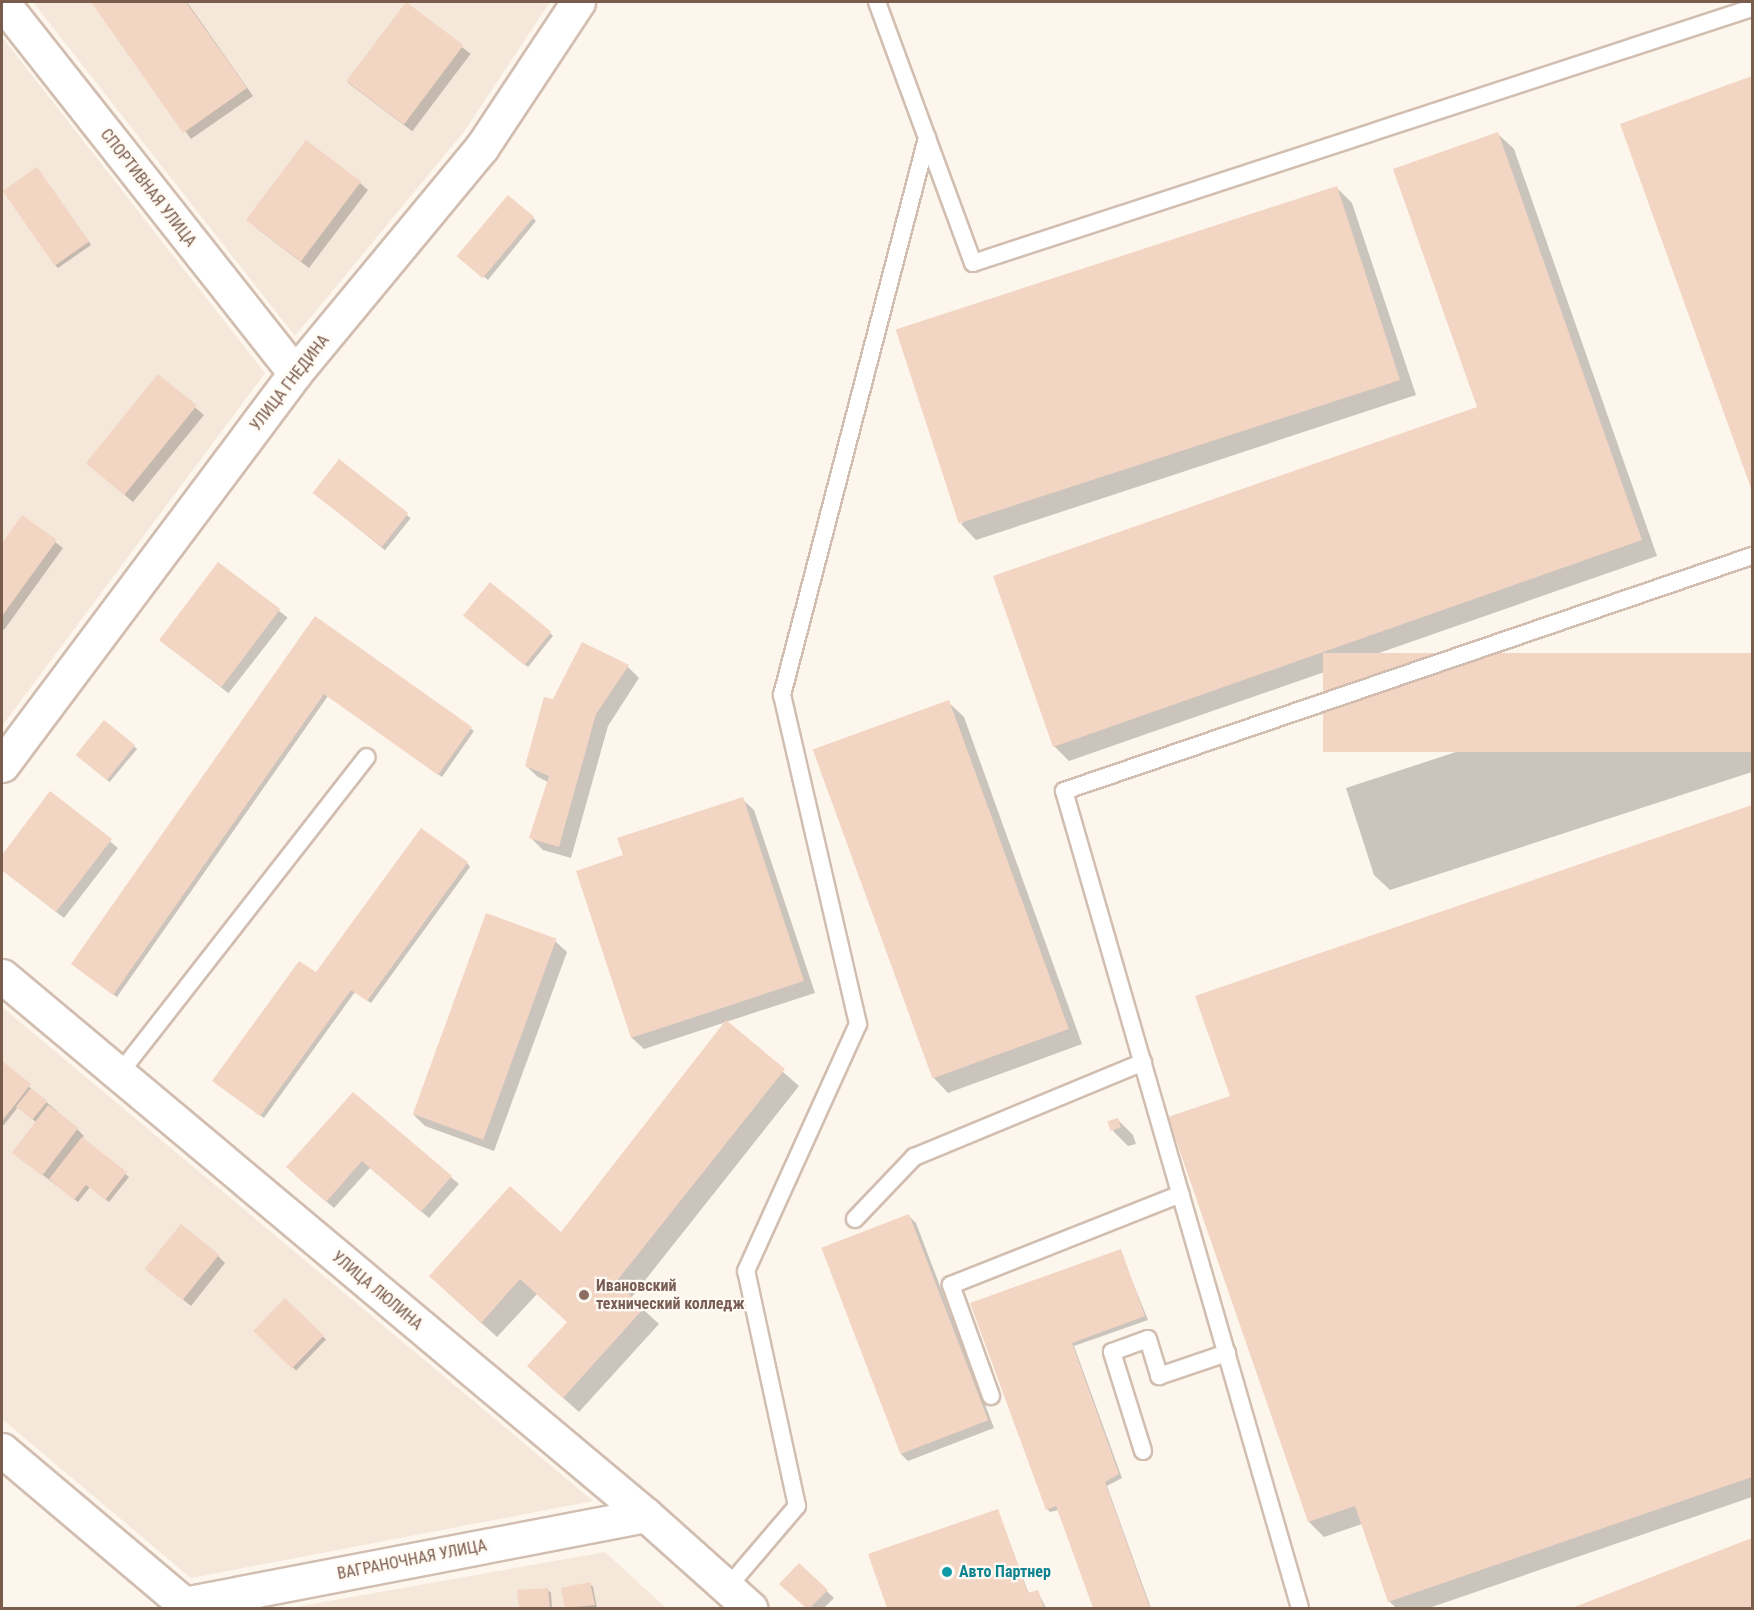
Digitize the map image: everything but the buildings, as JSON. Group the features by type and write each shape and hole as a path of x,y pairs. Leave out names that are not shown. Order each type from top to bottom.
{"street":[{"name":"СПОРТИВНАЯ УЛИЦА","path":"2,2 296,372"},
{"name":"УЛИЦА ГНЕДИНА","path":"2,765 296,372 483,147 578,2"},
{"name":"УЛИЦА ЛЮЛИНА","path":"2,976 646,1515 739,1598"},
{"path":"2,1450 182,1606"},
{"name":"ВАГРАНОЧНАЯ УЛИЦА","path":"182,1606 646,1515"}],"lane":[{"path":"877,2 973,263 1752,8"},
{"path":"739,1598 797,1506 746,1271 858,1024 782,695 927,138"},
{"path":"1300,1608 1064,791 1752,556"},
{"path":"119,1074 367,757"},
{"path":"855,1219 914,1157 1143,1062"},
{"path":"991,1396 951,1285 1181,1194"},
{"path":"1143,1451 1112,1352 1148,1339 1160,1376 1227,1353"}],"shaded area":[{"path":"33,2 550,2 463,133 295,336"},
{"path":"2,37 265,373 2,726"},
{"path":"2,1007 593,1501 191,1578 2,1419"},
{"path":"605,1552 666,1608 290,1608"}],"place":[{"name":"Ивановский технический колледж","path":"584,1295"},
{"name":"Авто Партнер","path":"947,1572"}]}
